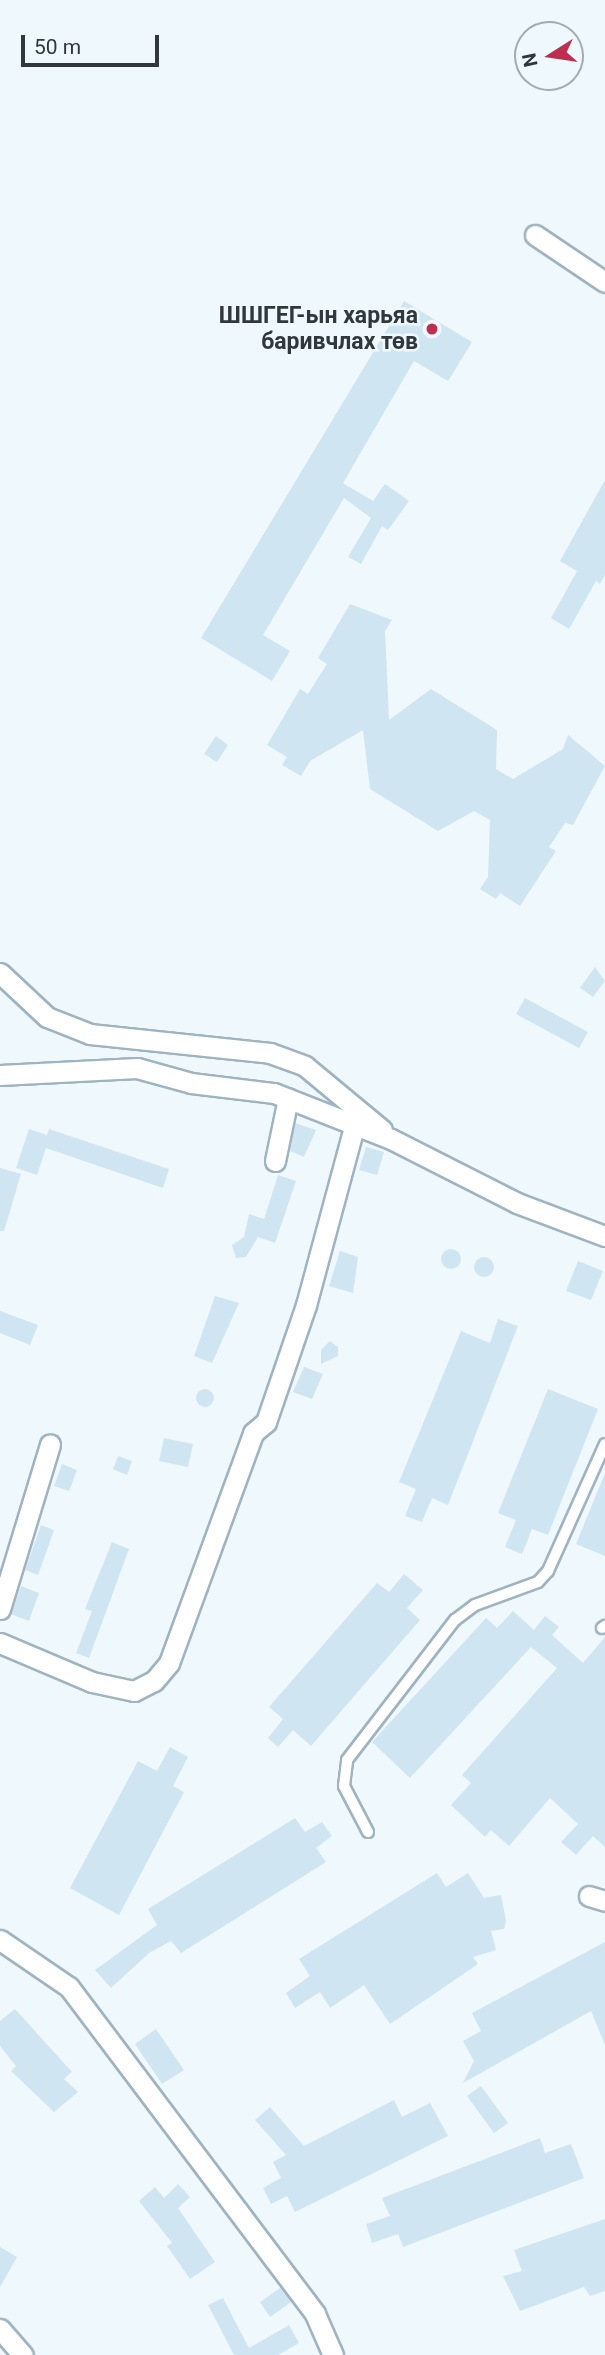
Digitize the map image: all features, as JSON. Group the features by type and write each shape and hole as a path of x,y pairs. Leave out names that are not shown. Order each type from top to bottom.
{"street":[{"path":"535,235 605,282"},
{"path":"0,972 47,1017 90,1034 270,1053 305,1066 391,1139"},
{"path":"0,1075 137,1068 191,1083 288,1098 391,1139 517,1203 605,1236"},
{"path":"275,1161 288,1098"},
{"path":"0,1643 92,1682 134,1691 154,1681 169,1663 253,1433 266,1422 306,1305 355,1124"},
{"path":"0,1609 50,1444"},
{"path":"0,1940 69,1987 315,2314 333,2355"},
{"path":"0,2329 23,2355"}],"lane":[{"path":"368,1832 344,1786 347,1760 455,1620 475,1605 538,1582 548,1571 605,1444"}],"building":[{"path":"404,301 472,342 448,381 414,361 343,483 373,501 385,484 409,501 388,530 382,526 361,564 348,557 371,518 344,498 263,635 290,651 272,681 201,638"},
{"path":"605,480 605,575 600,584 596,581 569,629 551,618 577,571 560,561"},
{"path":"350,604 392,620 385,631 389,720 431,689 497,730 496,769 513,779 563,749 568,735 605,766 573,825 565,823 549,847 556,851 520,906 500,893 496,899 480,889 488,877 490,820 474,811 438,831 370,789 363,730 310,761 301,776 282,765 287,757 267,745 300,689 308,694 327,664 318,658"},
{"path":"216,736 228,745 217,762 204,754"},
{"path":"595,967 605,981 593,997 580,988"},
{"path":"525,998 588,1032 579,1048 516,1014"},
{"path":"295,1123 316,1130 304,1157 290,1151"},
{"path":"29,1129 47,1135 49,1129 169,1169 163,1188 46,1148 37,1175 16,1168"},
{"path":"366,1147 384,1152 377,1175 359,1170"},
{"path":"0,1168 21,1174 4,1231 0,1231"},
{"path":"278,1175 296,1181 275,1243 258,1237 246,1257 236,1258 232,1245 244,1237 249,1214 264,1219"},
{"path":"451,1249 458,1252 461,1259 458,1266 451,1269 444,1266 441,1259 444,1252"},
{"path":"340,1251 358,1257 353,1293 329,1286"},
{"path":"484,1257 491,1260 494,1267 491,1274 484,1277 477,1274 474,1267 477,1260"},
{"path":"578,1261 603,1271 591,1300 566,1291"},
{"path":"215,1296 239,1303 212,1363 194,1356"},
{"path":"0,1311 38,1325 30,1345 0,1333"},
{"path":"498,1319 518,1326 448,1505 432,1498 422,1522 405,1516 416,1489 399,1482 461,1331 490,1343"},
{"path":"330,1341 338,1347 338,1356 321,1364 321,1350"},
{"path":"304,1367 323,1374 312,1399 293,1392"},
{"path":"201,1389 209,1389 214,1398 212,1405 201,1407 196,1402 196,1394"},
{"path":"548,1389 598,1409 548,1535 532,1529 522,1554 505,1547 516,1520 498,1513"},
{"path":"164,1438 193,1444 188,1467 159,1461"},
{"path":"118,1456 132,1461 127,1475 113,1469"},
{"path":"62,1464 77,1470 69,1491 54,1486"},
{"path":"605,1473 605,1556 576,1544"},
{"path":"41,1525 54,1530 38,1575 25,1570"},
{"path":"112,1542 129,1549 89,1658 76,1653 92,1611 85,1609"},
{"path":"404,1574 423,1590 407,1608 420,1620 311,1746 293,1730 278,1747 268,1738 283,1719 269,1707 377,1583 389,1592"},
{"path":"21,1586 39,1593 29,1621 11,1614"},
{"path":"513,1611 534,1630 545,1616 559,1627 552,1635 583,1663 605,1637 605,1847 593,1836 576,1855 561,1842 578,1824 550,1798 509,1846 491,1830 485,1837 451,1805 471,1783 462,1775 557,1668 531,1647 410,1778 372,1742 486,1618 497,1628"},
{"path":"170,1747 188,1757 173,1786 184,1792 119,1915 70,1888 138,1761 157,1771"},
{"path":"295,1818 305,1832 322,1822 332,1836 316,1848 326,1862 181,1953 171,1941 149,1953 111,1988 95,1970 157,1925 148,1909"},
{"path":"437,1873 446,1887 468,1873 484,1898 501,1895 506,1921 504,1929 491,1931 496,1950 473,1957 478,1964 390,2024 364,1985 330,2008 320,1992 295,2008 286,1993 310,1976 299,1959"},
{"path":"605,1942 605,2045 591,2011 463,2083 474,2061 463,2041 481,2031 472,2013"},
{"path":"15,2009 72,2072 64,2079 78,2092 54,2112 11,2071 16,2066 0,2046 0,2021"},
{"path":"156,2029 184,2070 162,2084 135,2044"},
{"path":"481,2086 508,2123 494,2133 467,2096"},
{"path":"394,2100 402,2117 430,2103 448,2136 295,2212 287,2196 271,2204 263,2188 281,2178 273,2162 286,2155 255,2120 270,2107 304,2146"},
{"path":"540,2138 545,2153 571,2144 584,2178 403,2247 398,2234 372,2243 366,2224 390,2216 382,2198"},
{"path":"178,2184 190,2197 178,2208 215,2262 190,2279 167,2246 172,2243 139,2201 155,2187 164,2198"},
{"path":"605,2219 605,2291 590,2296 584,2287 520,2311 503,2276 522,2271 514,2250"},
{"path":"0,2247 17,2257 0,2287"},
{"path":"280,2288 291,2302 270,2317 260,2302"},
{"path":"223,2298 249,2348 289,2325 299,2343 278,2355 234,2355 208,2305"}],"place":[{"name":"ШШГЕГ-ын харьяа баривчлах төв","path":"432,329"}]}
